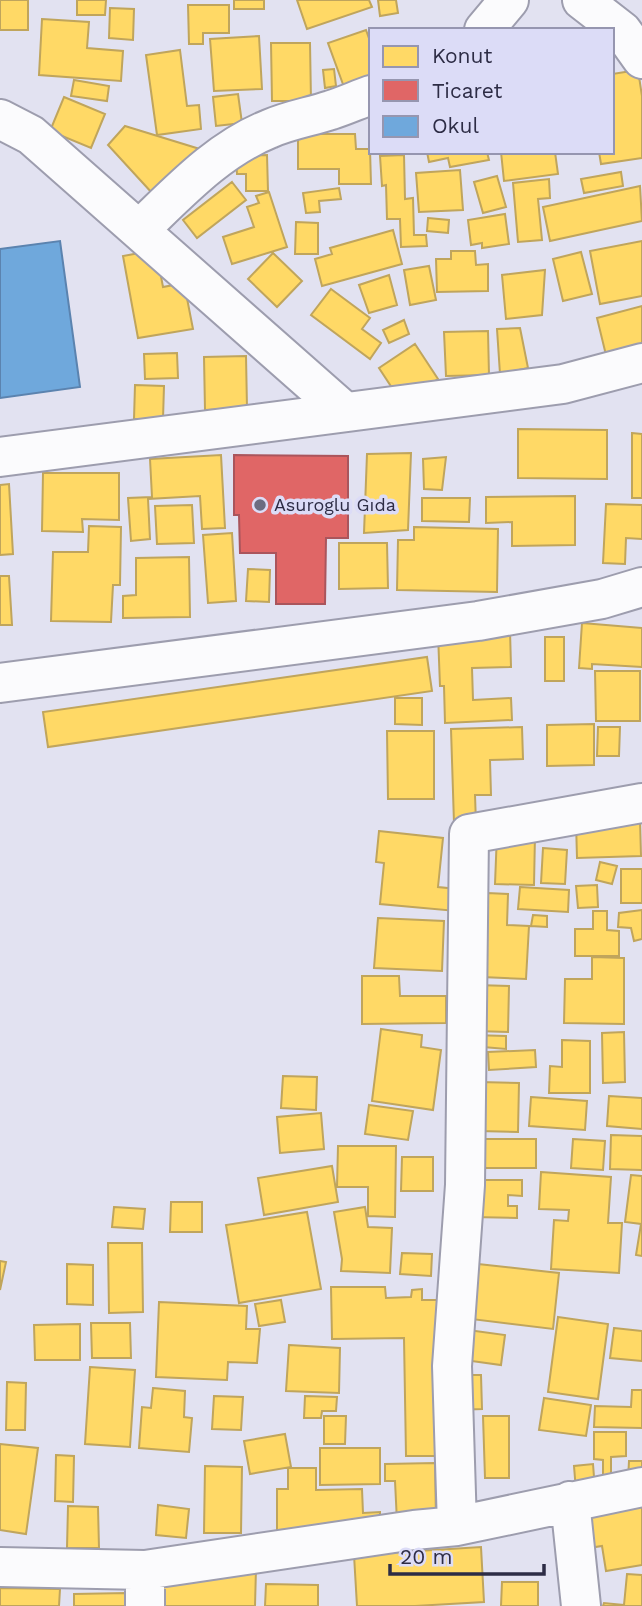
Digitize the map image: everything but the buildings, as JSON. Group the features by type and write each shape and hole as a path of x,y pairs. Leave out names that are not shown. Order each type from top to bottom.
{"street":[{"path":"486,28 509,0"},
{"path":"582,0 622,31 642,58"},
{"path":"139,230 216,158 241,143 268,129 329,111 369,95"},
{"path":"0,119 31,135 345,412"},
{"path":"0,457 563,383 642,363"},
{"path":"0,683 478,621 602,599 642,587"},
{"path":"457,1526 452,1366 465,1185 470,834 642,803"},
{"path":"0,1567 145,1588 414,1530 457,1526 642,1487"},
{"path":"569,1501 581,1606"}],"place":[{"name":"Asuroglu Gıda","path":"260,505"}]}
